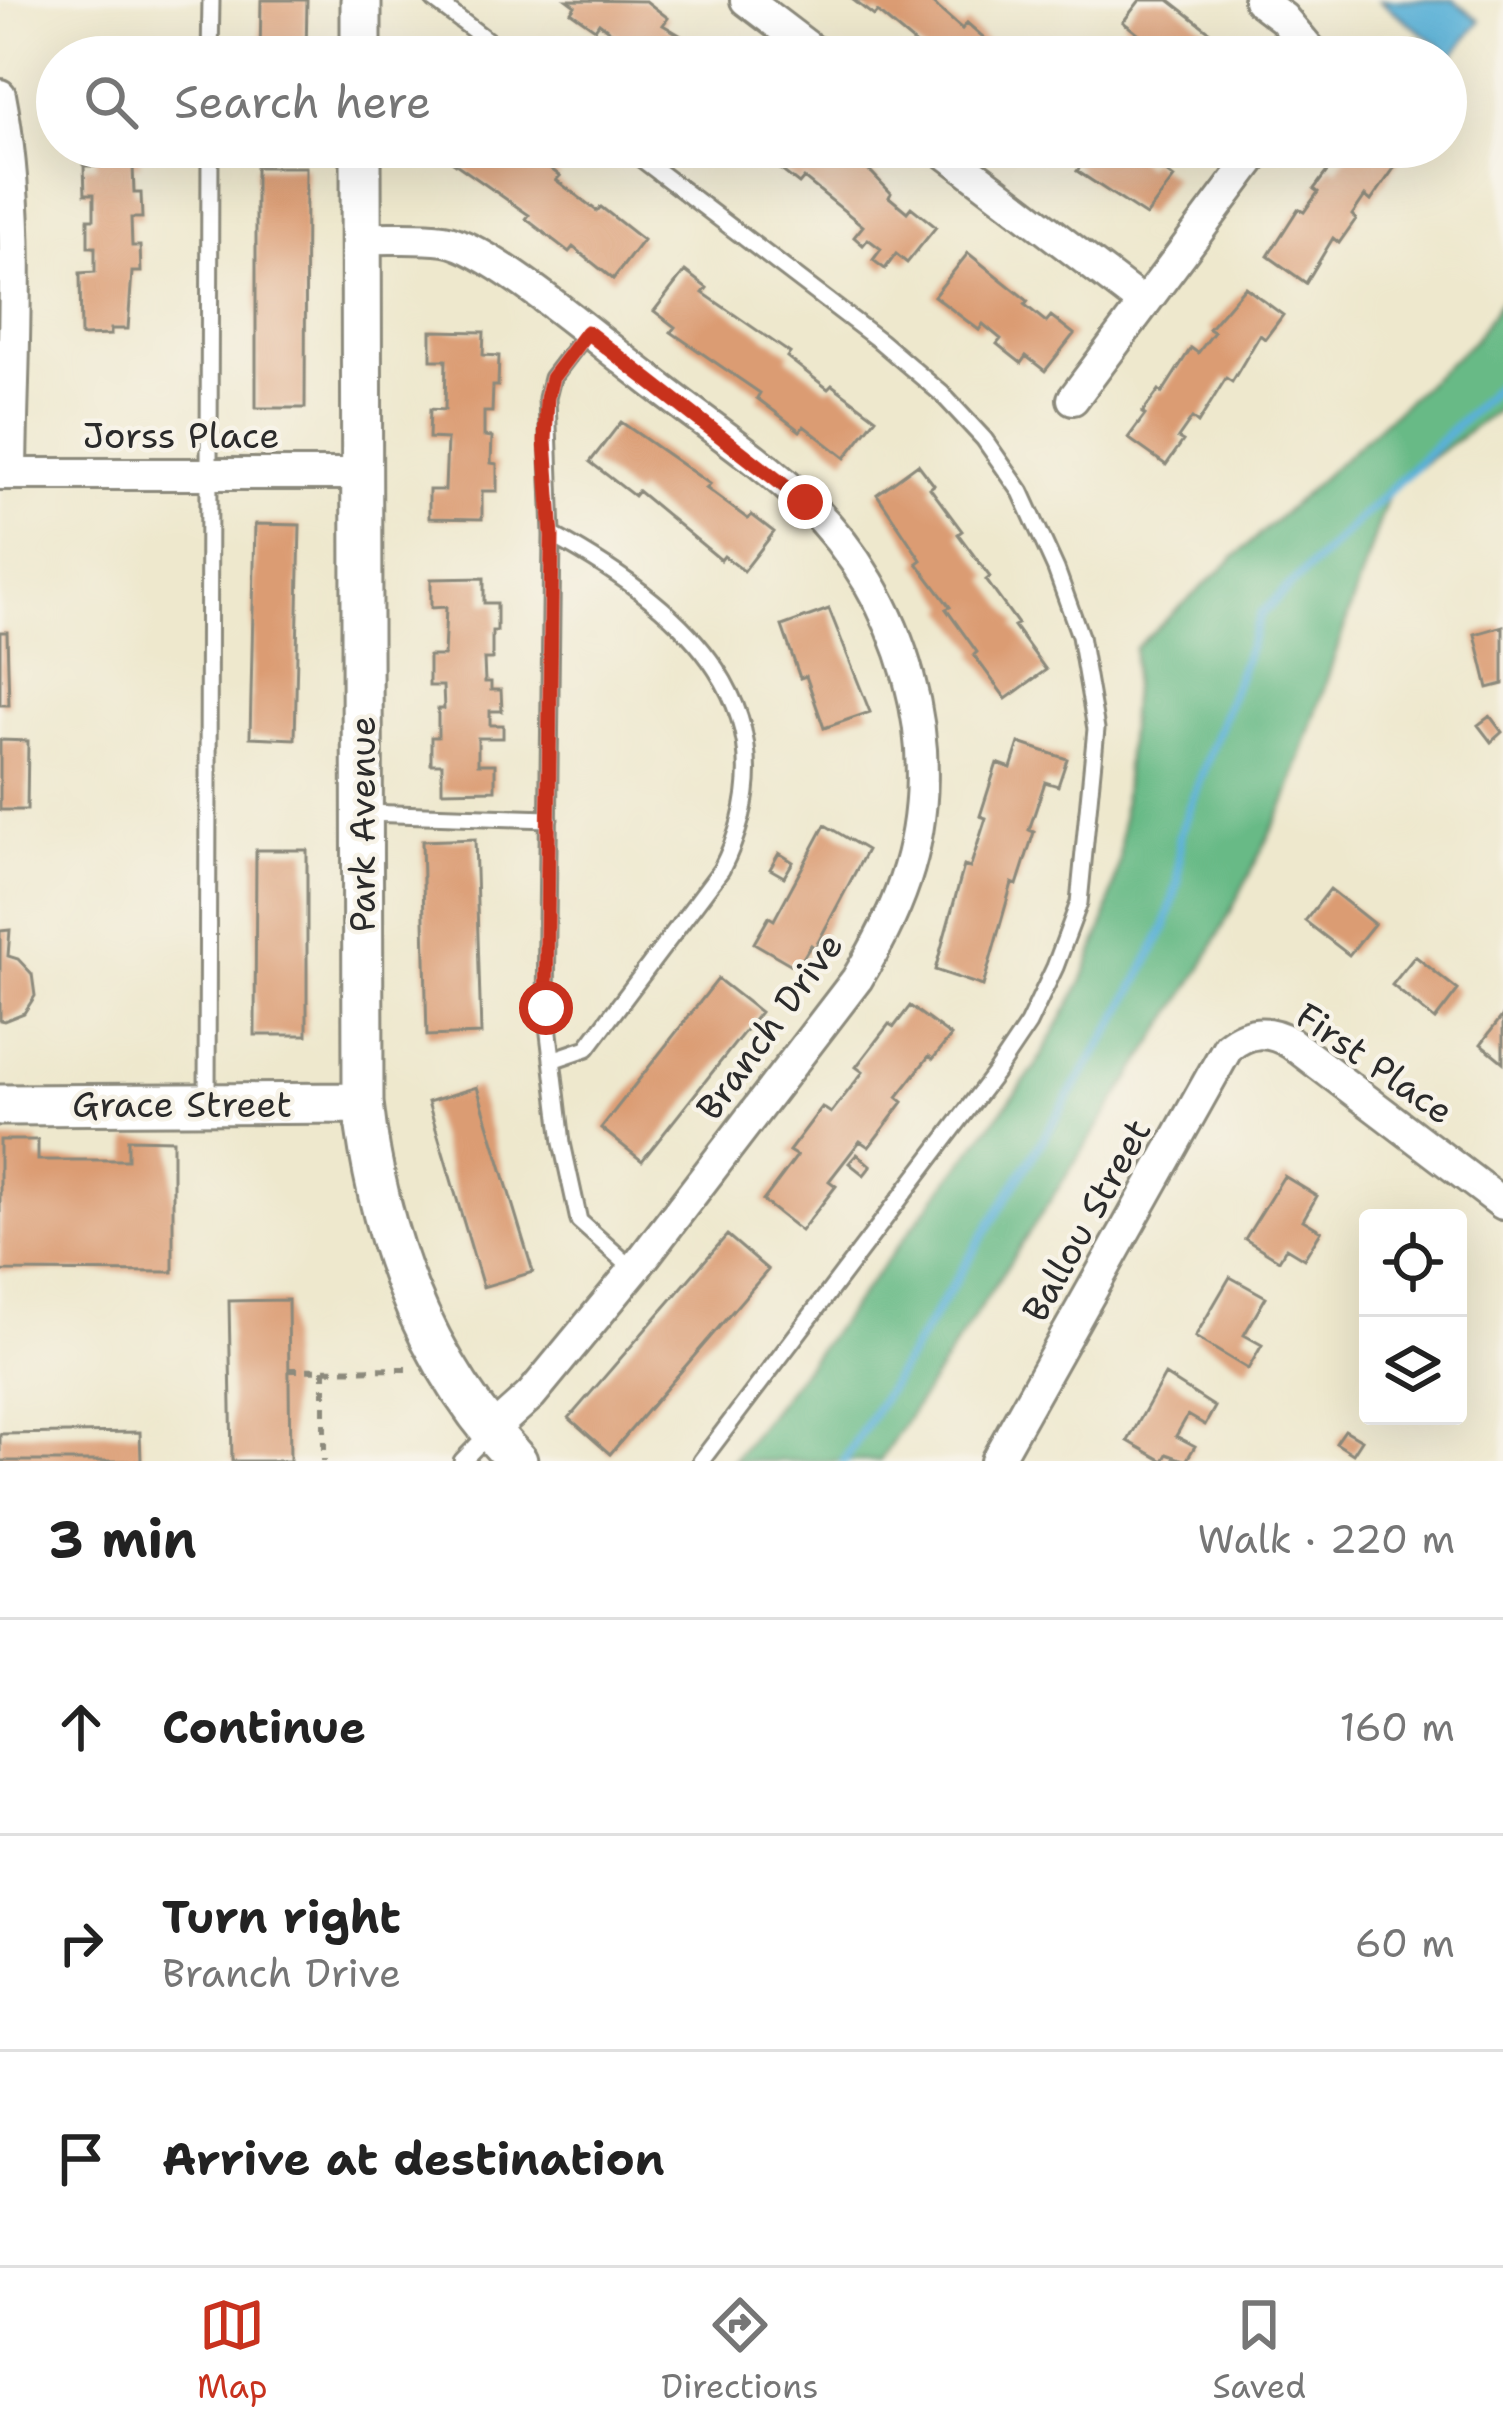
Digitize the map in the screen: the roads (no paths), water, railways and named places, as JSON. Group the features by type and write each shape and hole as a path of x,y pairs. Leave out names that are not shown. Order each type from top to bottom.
{"street":[{"path":"362,0 362,36"},
{"path":"746,0 793,36"},
{"path":"1258,0 1298,36"},
{"path":"0,95 10,147 14,210 6,474"},
{"name":"Park Avenue","path":"362,168 363,1103 383,1223 404,1284 433,1345 504,1447"},
{"path":"966,168 1144,304"},
{"path":"1072,400 1245,168"},
{"name":"Branch Drive","path":"361,238 443,240 468,247 587,332 805,502 841,540 869,581 893,630 918,724 917,824 906,876 887,928 857,979 634,1270 530,1395 504,1447"},
{"name":"Jorss Place","path":"6,474 361,474"},
{"name":"First Place","path":"1258,1032 1291,1043 1503,1204"},
{"name":"Ballou Street","path":"996,1461 1228,1047 1241,1036 1258,1032"},
{"name":"Grace Street","path":"0,1105 363,1103"}],"lane":[{"path":"210,36 211,0"},
{"path":"434,0 481,36"},
{"path":"207,1105 210,168"},
{"path":"653,168 880,341 942,394 984,440 1021,492 1056,568 1080,637 1096,728 1078,903 1028,1024 701,1461"},
{"path":"587,332 552,378 547,398 552,536 546,1008 562,1142 579,1221 634,1270"},
{"path":"552,536 596,559 674,615 728,685 741,716 747,760 747,797 737,839 721,870 587,1048 552,1060"},
{"path":"362,813 549,819"},
{"path":"462,1461 504,1447"}],"water":[{"path":"1379,0 1453,0 1480,21 1467,38 1427,36"}],"waterway":[{"path":"844,1461 1122,1011 1165,928 1178,882 1180,835 1261,614 1503,381"}]}
